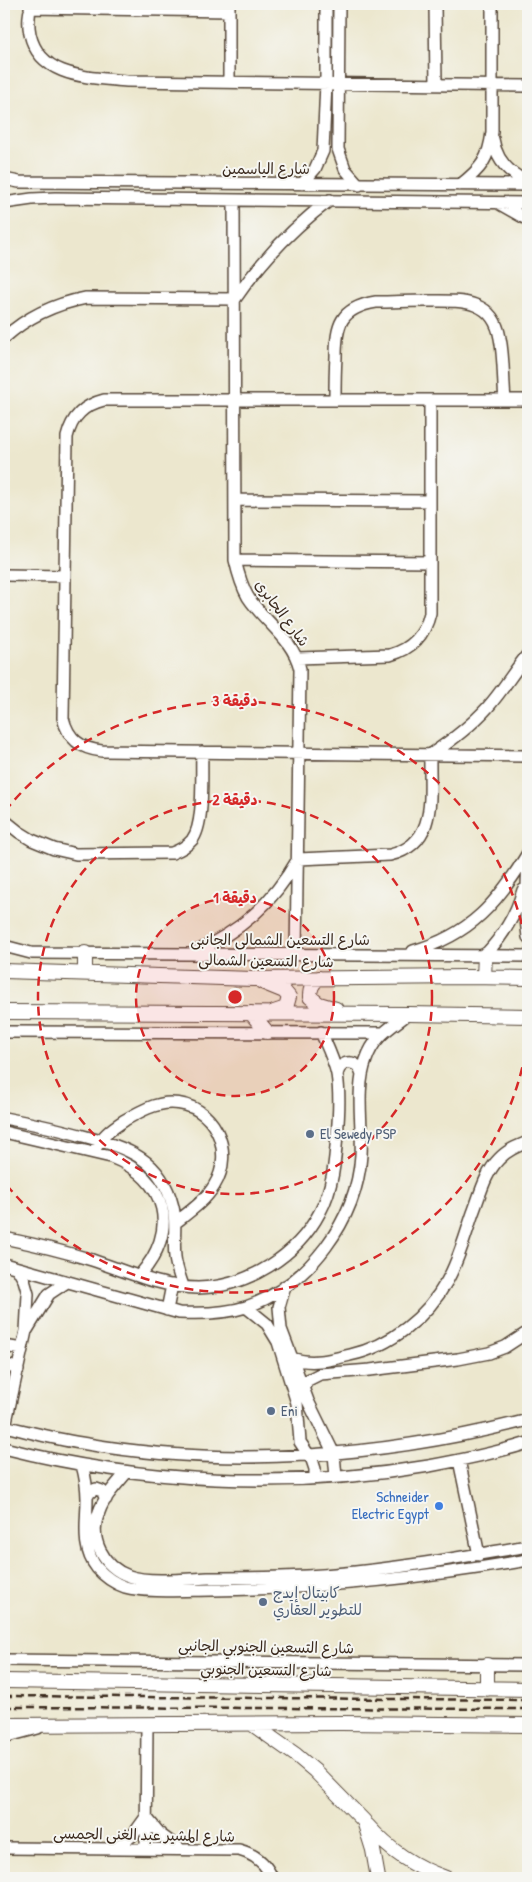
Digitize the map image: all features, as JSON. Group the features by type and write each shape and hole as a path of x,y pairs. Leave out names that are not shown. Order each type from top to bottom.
{"main road":[{"path":"85,953 85,972"},
{"path":"484,955 484,977"},
{"path":"4,964 18,971"},
{"name":"شارع التسعين الشمالى","path":"4,971 85,972 253,979 528,978"},
{"path":"319,978 313,983 310,997 319,1004 348,1013"},
{"path":"253,979 279,988 288,994 289,1001 286,1008 271,1013"},
{"path":"4,1012 348,1013 528,1016"},
{"path":"251,1013 267,1032"},
{"path":"487,1665 487,1689"},
{"name":"شارع التسعين الجنوبي","path":"4,1681 528,1689"},
{"path":"4,1725 350,1723 528,1725"},
{"path":"252,1724 315,1770 364,1821 379,1847 378,1878"},
{"path":"379,1847 429,1872 446,1878"}],"street":[{"path":"302,184 315,169 322,152 326,83 326,4"},
{"path":"339,4 338,149 346,169 360,185"},
{"path":"435,4 436,85"},
{"path":"460,184 473,175 484,163 490,147 492,132 492,4"},
{"path":"229,82 229,7 31,6 28,25 32,43 42,59 56,70 74,75 127,81 528,86"},
{"path":"492,132 494,146 500,160 509,171 528,184"},
{"name":"شارع الياسمين","path":"4,179 19,182 114,184 528,184"},
{"path":"114,184 114,199"},
{"name":"شارع الياسمين","path":"4,203 32,199 528,203"},
{"name":"شارع الجابرى","path":"234,200 236,299 234,400 235,560 240,579 248,596 292,647 298,658 301,680 296,955"},
{"path":"4,338 15,328 38,313 67,302 86,298 236,299 259,266 282,241 330,200"},
{"path":"496,202 528,220"},
{"path":"335,400 336,335 341,322 350,311 362,304 376,302 462,301 481,308 490,316 496,326 500,338 505,400"},
{"path":"528,400 104,400 94,403 80,412 69,427 67,437 63,718 69,734 80,745 91,750 528,756"},
{"path":"298,658 390,655 407,649 420,637 428,622 430,613 430,400"},
{"path":"234,500 430,501"},
{"path":"235,560 430,562"},
{"path":"4,575 65,576"},
{"path":"430,755 464,730 484,711 504,688 528,654"},
{"path":"4,820 32,840 54,849 76,854 172,853 188,844 198,829 202,752"},
{"path":"190,954 233,932 252,917 275,894 298,859 390,855 399,853 412,846 419,839 428,821 430,755"},
{"path":"528,846 526,876 528,937"},
{"path":"399,955 424,948 451,936 475,921 496,901 528,853"},
{"path":"484,955 499,940 512,920 521,899 526,876"},
{"name":"شارع التسعين الشمالى الجانبى","path":"4,946 31,953 528,956"},
{"path":"4,1264 178,1313 203,1314 228,1311 246,1307 274,1293 285,1286 317,1258 334,1236 348,1211 358,1183 361,1154 362,1075 366,1060 372,1046 382,1033 408,1014"},
{"path":"4,1032 382,1033"},
{"path":"4,1238 80,1257 139,1276 178,1286 196,1288 236,1282 254,1275 271,1265 287,1253 306,1234 320,1211 330,1186 335,1165 340,1108 337,1075 332,1057 321,1032"},
{"path":"337,1075 343,1064 352,1063 359,1067 362,1075"},
{"path":"94,1152 99,1140 128,1118 159,1104 187,1105 199,1111 210,1120 218,1132 223,1148 221,1172 215,1186 206,1197 175,1223"},
{"path":"4,1118 50,1127 126,1148 140,1156 153,1168 164,1182 171,1198 175,1223 175,1257 178,1286 167,1310"},
{"path":"4,1132 111,1157 127,1163 141,1173 159,1198 163,1215 163,1232 159,1248 139,1276"},
{"path":"291,1358 314,1362 360,1353 389,1339 419,1317 447,1281 457,1260 489,1173 499,1158 514,1147 528,1142"},
{"path":"17,1268 24,1280 28,1294 26,1331 4,1426 82,1444 136,1451 217,1457 334,1454 409,1444 528,1420"},
{"path":"26,1331 49,1294 67,1282"},
{"path":"285,1286 281,1296 279,1318 291,1358 303,1388 334,1454 336,1477"},
{"path":"246,1307 267,1324 278,1342 297,1403 300,1442 310,1455 314,1465 315,1478"},
{"path":"303,1388 313,1377 320,1374 429,1363 489,1353 505,1347 528,1332"},
{"path":"4,1346 22,1349"},
{"path":"4,1363 18,1370"},
{"path":"4,1448 82,1465 127,1472 249,1480 336,1477 407,1469 459,1460 528,1443"},
{"path":"459,1460 479,1555"},
{"path":"82,1465 87,1497 86,1534 90,1557 105,1576 125,1587 136,1589 251,1590 335,1580 527,1546 528,1560 409,1578 335,1580 307,1576 199,1579 131,1577 110,1565 102,1555 97,1541 96,1519 106,1498 127,1472"},
{"path":"87,1497 90,1492 96,1489 102,1491 106,1498"},
{"name":"شارع التسعين الجنوبي الجانبى","path":"4,1660 528,1665"},
{"path":"4,1737 46,1725"},
{"path":"146,1849 147,1725"},
{"path":"115,1849 133,1835 146,1817"},
{"path":"146,1817 161,1835 180,1849"},
{"name":"شارع المشير عبد الغنى الجمسى","path":"4,1848 239,1850 251,1854 261,1862 272,1878"}],"railway":[{"path":"4,1696 528,1700"},
{"path":"4,1707 528,1709"}],"place":[{"name":"El Sewedy PSP","path":"310,1134"},
{"name":"Eni","path":"271,1411"},
{"name":"Schneider Electric Egypt","path":"439,1506"},
{"name":"كابيتال إيدج للتطوير العقاري","path":"263,1602"}]}
